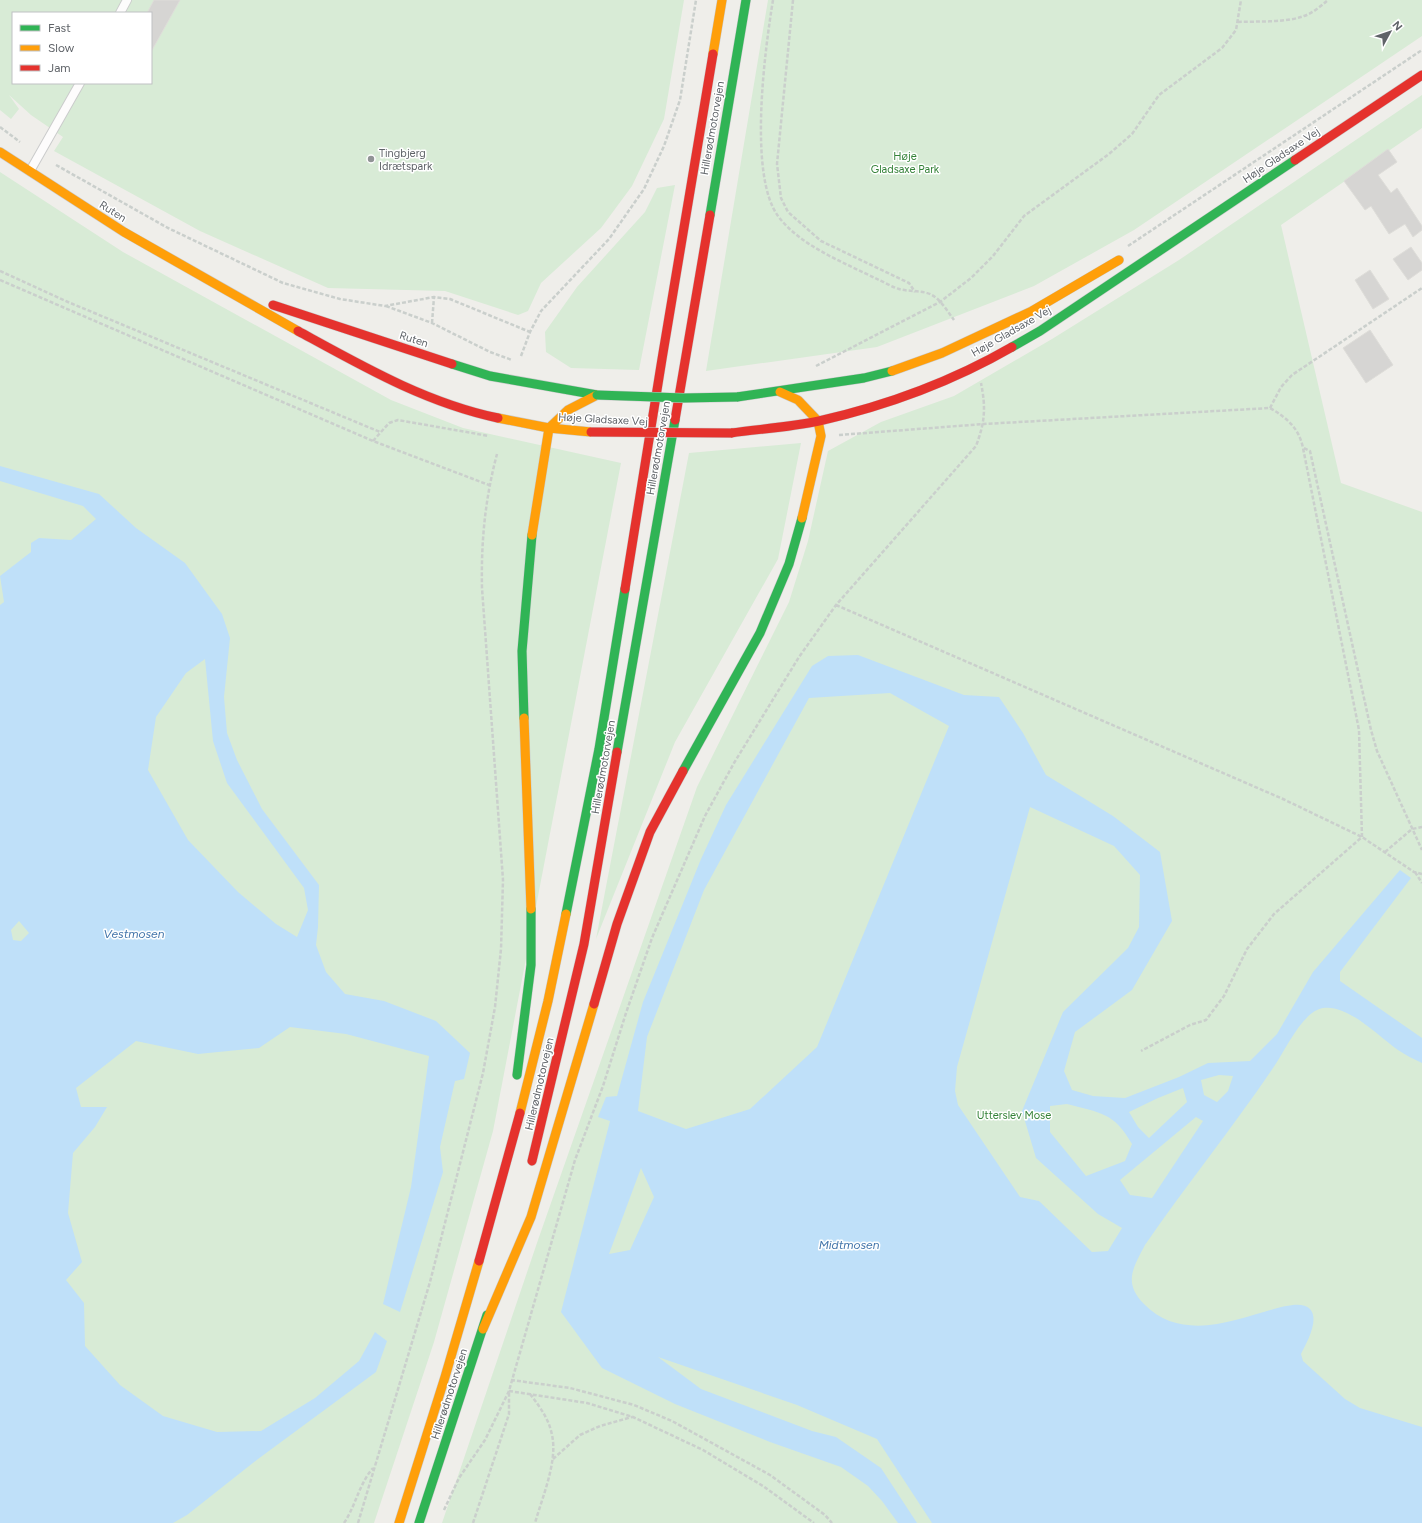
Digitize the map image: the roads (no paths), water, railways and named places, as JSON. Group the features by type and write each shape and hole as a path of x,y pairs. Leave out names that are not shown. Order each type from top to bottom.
{"main road":[{"name":"Hillerødmotorvejen","path":"399,1523 445,1377 506,1167 548,1000 599,749 722,0"},
{"name":"Hillerødmotorvejen","path":"529,1170 540,1132 584,944 746,0"},
{"name":"Høje Gladsaxe Vej","path":"549,428 591,432 731,433 818,421 884,402 949,378 993,358 1040,330 1422,75"},
{"name":"Ruten","path":"0,152 124,232 370,371 435,399 481,414 549,428"},
{"name":"Høje Gladsaxe Vej","path":"597,395 676,398 737,397 780,392 864,378 900,369 942,353 1032,311 1128,250"},
{"name":"Ruten","path":"228,290 490,376 597,395"},
{"path":"483,1329 531,1216 617,924 650,832 760,633 789,564 806,506 821,436 818,421 798,400 780,392"},
{"path":"516,1082 531,965 531,890 525,782 522,651 530,547 549,428 568,410 597,395"},
{"path":"506,1167 514,1097"},
{"name":"Hillerødmotorvejen","path":"419,1523 483,1329 505,1253"}],"lane":[{"path":"121,12 127,0"},
{"path":"29,172 79,84"}],"water":[{"name":"Vestmosen","path":"0,466 99,494 136,528 185,563 222,614 230,638 224,697 227,733 237,760 262,809 319,885 316,945 326,972 345,994 384,1001 436,1021 470,1053 464,1079 455,1081 440,1147 443,1172 400,1312 383,1304 411,1187 429,1056 346,1034 290,1027 259,1048 198,1054 136,1041 76,1088 81,1107 107,1107 95,1127 73,1153 68,1213 82,1262 66,1280 84,1303 85,1346 120,1385 163,1416 217,1432 261,1431 315,1398 359,1361 375,1332 387,1341 376,1372 258,1459 187,1515 173,1523 0,1523 0,605 4,602 0,576 31,552 31,543 39,538 71,540 96,519 83,506 0,481","holes":["205,659 213,741 227,783 304,888 308,910 297,937 276,924 238,892 188,840 148,770 156,717 186,673","19,921 29,933 21,941 13,940 11,930"]},
{"name":"Midtmosen","path":"858,655 964,695 999,697 1023,733 1046,775 1113,816 1160,852 1172,921 1132,990 1075,1032 1064,1071 1072,1090 1093,1096 1125,1098 1179,1077 1208,1063 1250,1061 1277,1034 1313,972 1400,870 1411,878 1340,972 1340,981 1422,1038 1422,1063 1401,1052 1362,1022 1342,1011 1333,1008 1323,1008 1309,1016 1302,1023 1275,1065 1145,1245 1134,1268 1132,1282 1134,1289 1144,1304 1166,1319 1190,1325 1214,1324 1239,1319 1282,1307 1299,1305 1310,1309 1314,1319 1309,1338 1301,1354 1303,1361 1345,1399 1360,1408 1422,1427 1422,1523 932,1523 877,1439 797,1405 658,1357 701,1389 812,1431 836,1437 881,1468 917,1523 898,1523 882,1501 868,1486 841,1467 770,1442 675,1404 602,1368 561,1312 610,1121 598,1117 606,1097 617,1096 643,1002 701,859 726,805 812,666 828,656","holes":["890,693 949,726 817,1047 750,1109 686,1129 638,1111 647,1037 704,890 809,698","1030,807 1114,846 1140,875 1139,927 1128,948 1063,1012 1022,1111 1036,1158 1098,1214 1122,1228 1108,1251 1092,1252 1039,1201 1020,1197 958,1105 955,1091 957,1067","1219,1075 1233,1076 1228,1091 1217,1102 1204,1095 1201,1080","1183,1088 1187,1102 1149,1138 1138,1127 1129,1112 1158,1098","1067,1104 1105,1115 1119,1126 1132,1144 1125,1161 1086,1176 1050,1132 1050,1106","1196,1117 1203,1121 1152,1198 1130,1195 1120,1180","641,1168 654,1197 630,1250 609,1254"]}],"place":[{"name":"Tingbjerg Idrætspark","path":"371,159"}],"park label":[{"name":"Høje Gladsaxe Park","path":"905,162"},
{"name":"Utterslev Mose","path":"1014,1115"}]}
